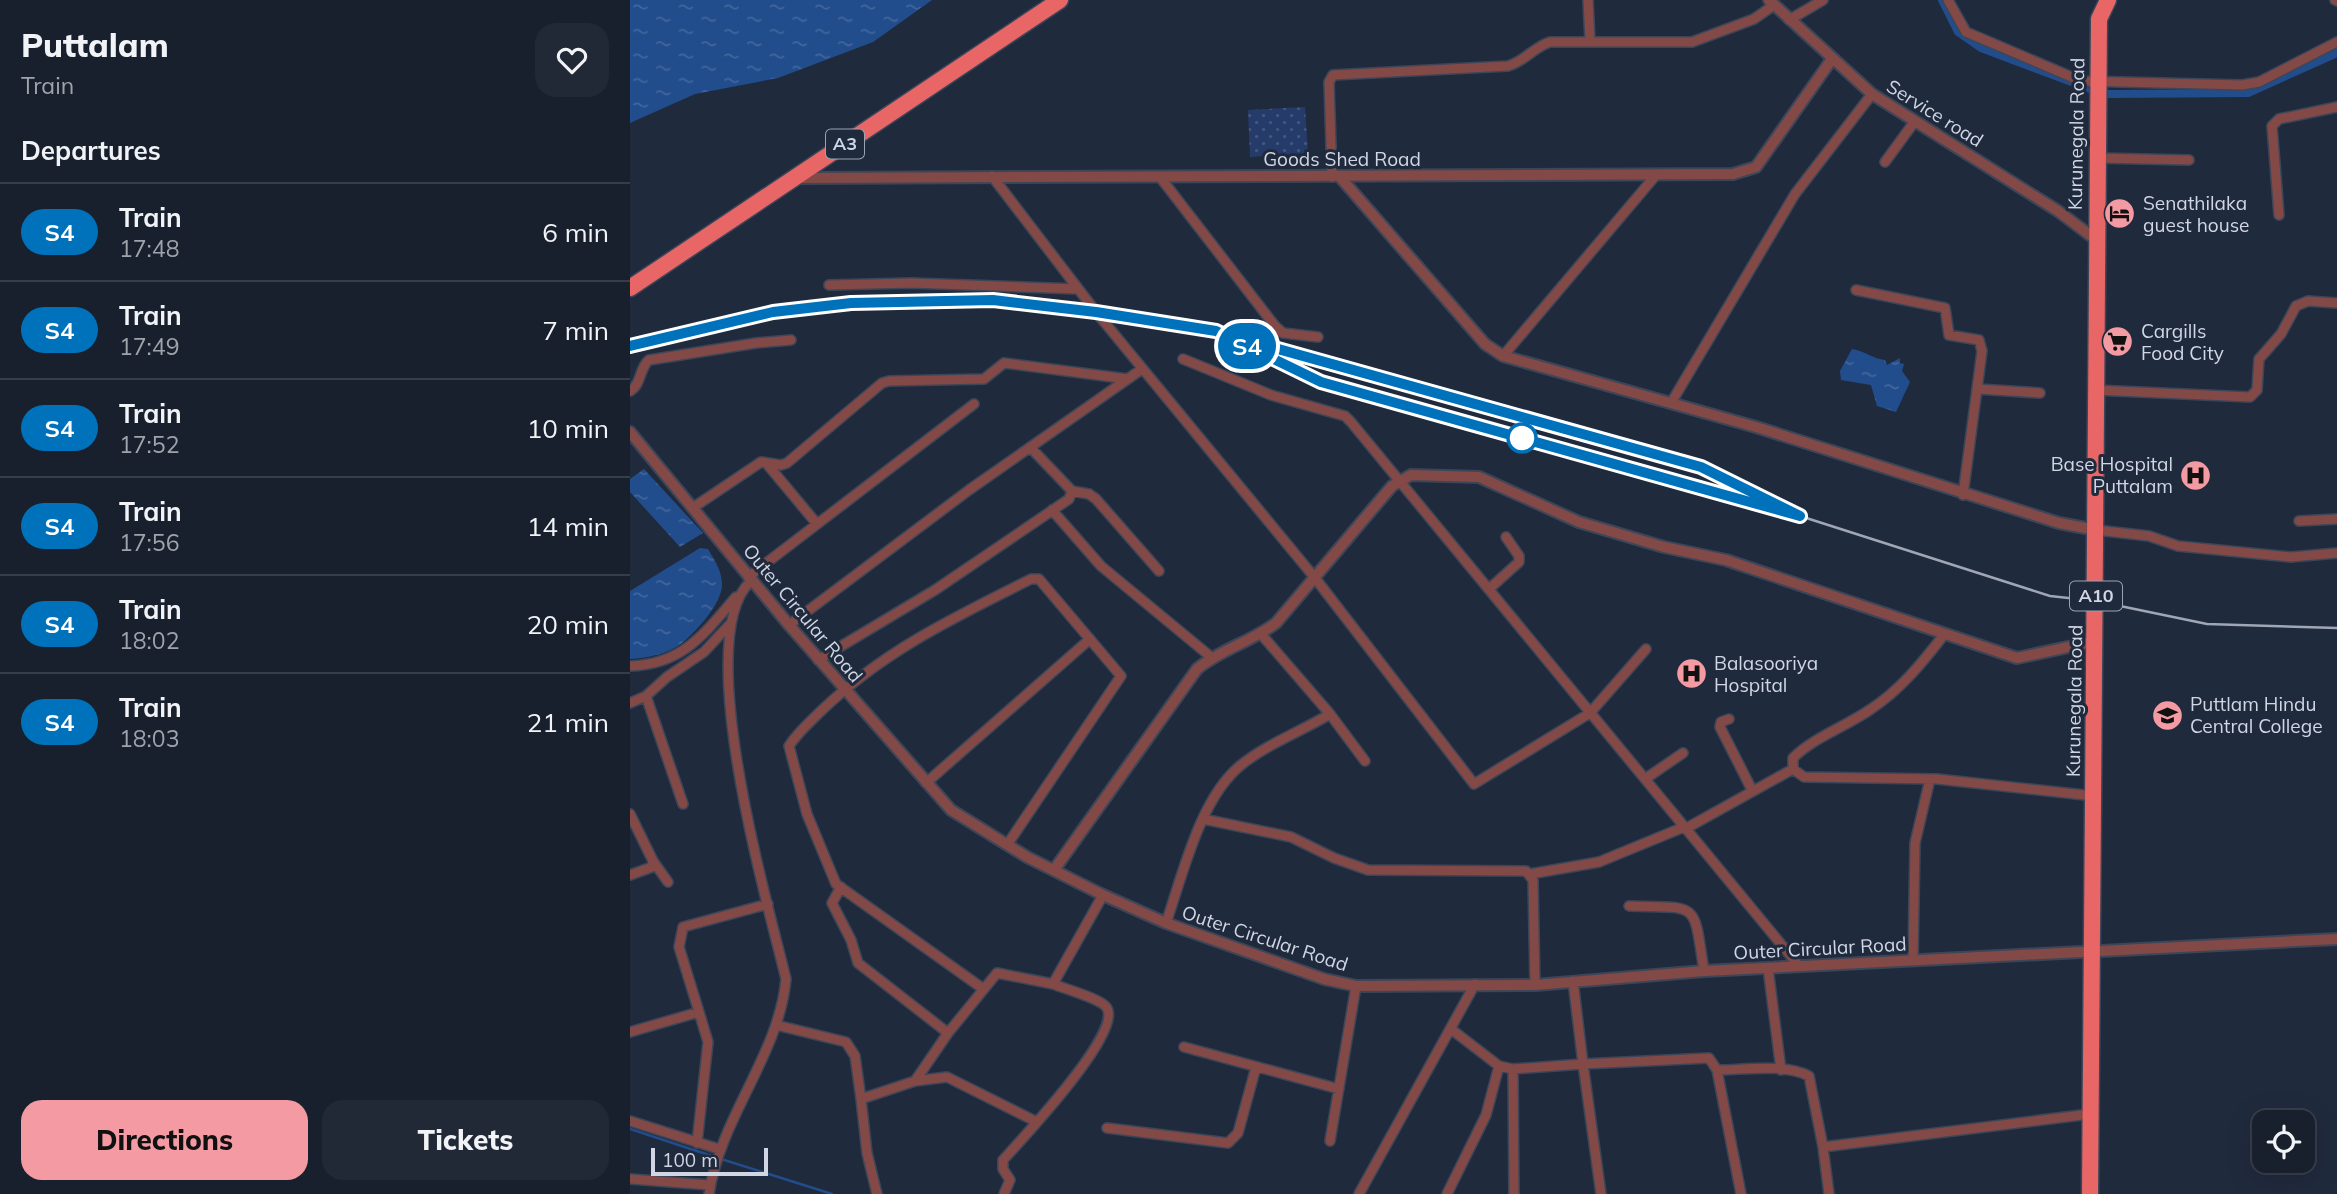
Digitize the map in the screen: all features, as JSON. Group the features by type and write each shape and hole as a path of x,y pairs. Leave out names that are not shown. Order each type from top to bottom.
{"highway":[{"name":"A3","path":"630,288 1060,0"},
{"name":"Kurunegala Road","path":"2090,1194 2096,641 2095,239 2099,19 2108,0"}],"street":[{"path":"1588,0 1590,41"},
{"path":"1789,20 1823,0"},
{"path":"1948,0 1961,29 1973,36 2067,76 2098,83 2242,85 2259,82 2337,42"},
{"path":"2099,0 2099,19"},
{"path":"1772,3 1754,19 1692,42 1550,42 1538,46 1518,63 1508,66 1333,75 1329,82 1336,177 1485,344 1503,356 1756,427 1964,495 2060,523 2149,536 2179,546 2291,557 2337,553"},
{"name":"Service road","path":"1772,3 1872,94 2058,211 2095,239"},
{"name":"Goods Shed Road","path":"794,178 1733,174 1756,167 1832,59"},
{"path":"1671,403 1795,194 1872,94"},
{"path":"2279,215 2272,126 2279,119 2337,107"},
{"path":"1885,162 1915,121"},
{"path":"2097,158 2189,160"},
{"path":"1503,356 1656,175"},
{"path":"992,177 1142,369 1315,578 1474,784 1590,713 1646,649"},
{"path":"1160,177 1275,326 1283,333 1318,337"},
{"path":"830,285 911,283 1078,289"},
{"path":"1856,290 1945,308 1949,335 1980,342 1982,351 1979,389 1964,495"},
{"path":"2095,390 2249,397 2257,390 2259,359 2281,334 2296,306 2308,301 2337,303"},
{"path":"630,391 638,383 644,364 649,360 791,340"},
{"path":"1183,359 1270,395 1345,416 1799,966"},
{"path":"694,508 753,466 766,462 781,466 788,463 882,383 984,379 1003,363 1128,379"},
{"path":"789,625 1030,447 1142,369"},
{"path":"1979,389 2040,393"},
{"path":"630,666 652,665 680,655 748,581 817,524 974,404"},
{"name":"Outer Circular Road","path":"630,432 694,508 748,581 951,810 1007,845 1103,895 1166,923 1324,979 1356,986 1535,985 1703,971 2337,939"},
{"path":"1030,447 1072,491 1089,494 1096,499 1159,571"},
{"path":"766,462 817,524"},
{"path":"1054,870 1197,669 1211,657 1261,634 1276,623 1399,480 1411,475 1479,477 1578,522 1664,547 1726,560 1943,636 2017,658 2096,641"},
{"path":"818,660 935,590 1069,499 1072,491"},
{"path":"1052,510 1101,566 1211,657"},
{"path":"2299,521 2337,519"},
{"path":"1489,589 1519,562 1519,556 1506,537"},
{"path":"982,988 836,884 807,814 789,746 844,689 919,635 1035,578 1039,579 1119,673 1119,682 1007,845"},
{"path":"630,1180 709,1189 718,1155 784,1003 786,979 747,821 735,750 729,666 731,623 736,604 748,581"},
{"path":"630,703 646,696 667,677 704,652 731,623"},
{"path":"1261,634 1330,714 1366,761"},
{"path":"1793,769 1793,758 1804,747 1874,707 1917,670 1943,636"},
{"path":"926,783 1090,639"},
{"path":"652,665 667,677"},
{"path":"646,696 683,804"},
{"path":"1166,923 1203,819 1219,790 1241,765 1330,714"},
{"path":"1729,719 1721,722 1720,727 1752,790"},
{"path":"1645,779 1684,753"},
{"path":"1793,769 1804,777 1930,779 2094,796"},
{"path":"1203,819 1291,837 1334,858 1368,870 1530,874 1599,862 1684,828 1793,769"},
{"path":"1913,961 1915,842 1930,779"},
{"path":"630,814 653,861 667,882"},
{"path":"630,875 652,867 653,861"},
{"path":"1530,874 1535,985"},
{"path":"841,887 832,903 851,940 858,963 948,1033"},
{"path":"1053,984 1103,895"},
{"path":"697,1143 708,1042 679,947 683,927 768,904"},
{"path":"1629,906 1682,908 1690,912 1696,919 1703,971"},
{"path":"1768,968 1781,1070"},
{"path":"915,1081 982,988 997,973 1004,972 1053,984 1107,1007 1110,1020 1108,1027 1075,1076 1003,1160 1001,1165 1010,1180 1004,1194"},
{"path":"1573,981 1601,1194"},
{"path":"1359,1194 1475,984"},
{"path":"1330,1142 1356,986"},
{"path":"630,1032 699,1012"},
{"path":"776,1025 846,1042 855,1056 866,1153 877,1194"},
{"path":"1451,1029 1499,1066 1513,1069 1709,1058 1717,1070 1741,1194"},
{"path":"1184,1047 1339,1089"},
{"path":"1447,1194 1486,1115 1499,1066"},
{"path":"1107,1128 1228,1143 1238,1133 1256,1067"},
{"path":"1513,1069 1514,1194"},
{"path":"1717,1070 1781,1070 1801,1072 1809,1076 1829,1194"},
{"path":"861,1099 915,1081 947,1077 1037,1122"},
{"path":"1823,1147 2090,1114"},
{"path":"630,1121 697,1143 718,1155"}],"shaded area":[{"path":"1305,107 1308,153 1250,157 1248,110"}],"water":[{"path":"630,0 932,0 873,42 778,78 695,94 630,123"},
{"path":"1852,349 1885,360 1887,365 1900,358 1900,363 1904,364 1902,371 1910,382 1896,412 1877,406 1871,385 1841,380 1840,371"},
{"path":"644,469 703,533 680,547 630,492 630,479"},
{"path":"700,548 708,549 721,575 721,592 713,608 694,632 676,647 657,655 630,659 630,591"}],"waterway":[{"path":"1942,0 1958,32 1981,48 2093,90"},
{"path":"2106,94 2248,93 2337,53"},
{"path":"630,1129 715,1157"},
{"path":"721,1159 832,1194"}],"railway":[{"path":"630,346 773,312 851,303 993,300 1096,312 1216,331 1701,467 1800,516 2050,596 2096,601 2207,624 2337,628"},
{"path":"1252,349 1321,382 1763,506"}],"train":[{"name":"S4","path":"630,346 773,312 851,303 993,300 1096,312 1216,331 1321,382 1800,516 1701,467 1242,339"}],"place":[{"name":"Senathilaka guest house","path":"2120,214"},
{"name":"Cargills Food City","path":"2118,342"},
{"name":"Base Hospital Puttalam","path":"2196,475"},
{"name":"Balasooriya Hospital","path":"1691,674"},
{"name":"Puttlam Hindu Central College","path":"2167,715"}]}
